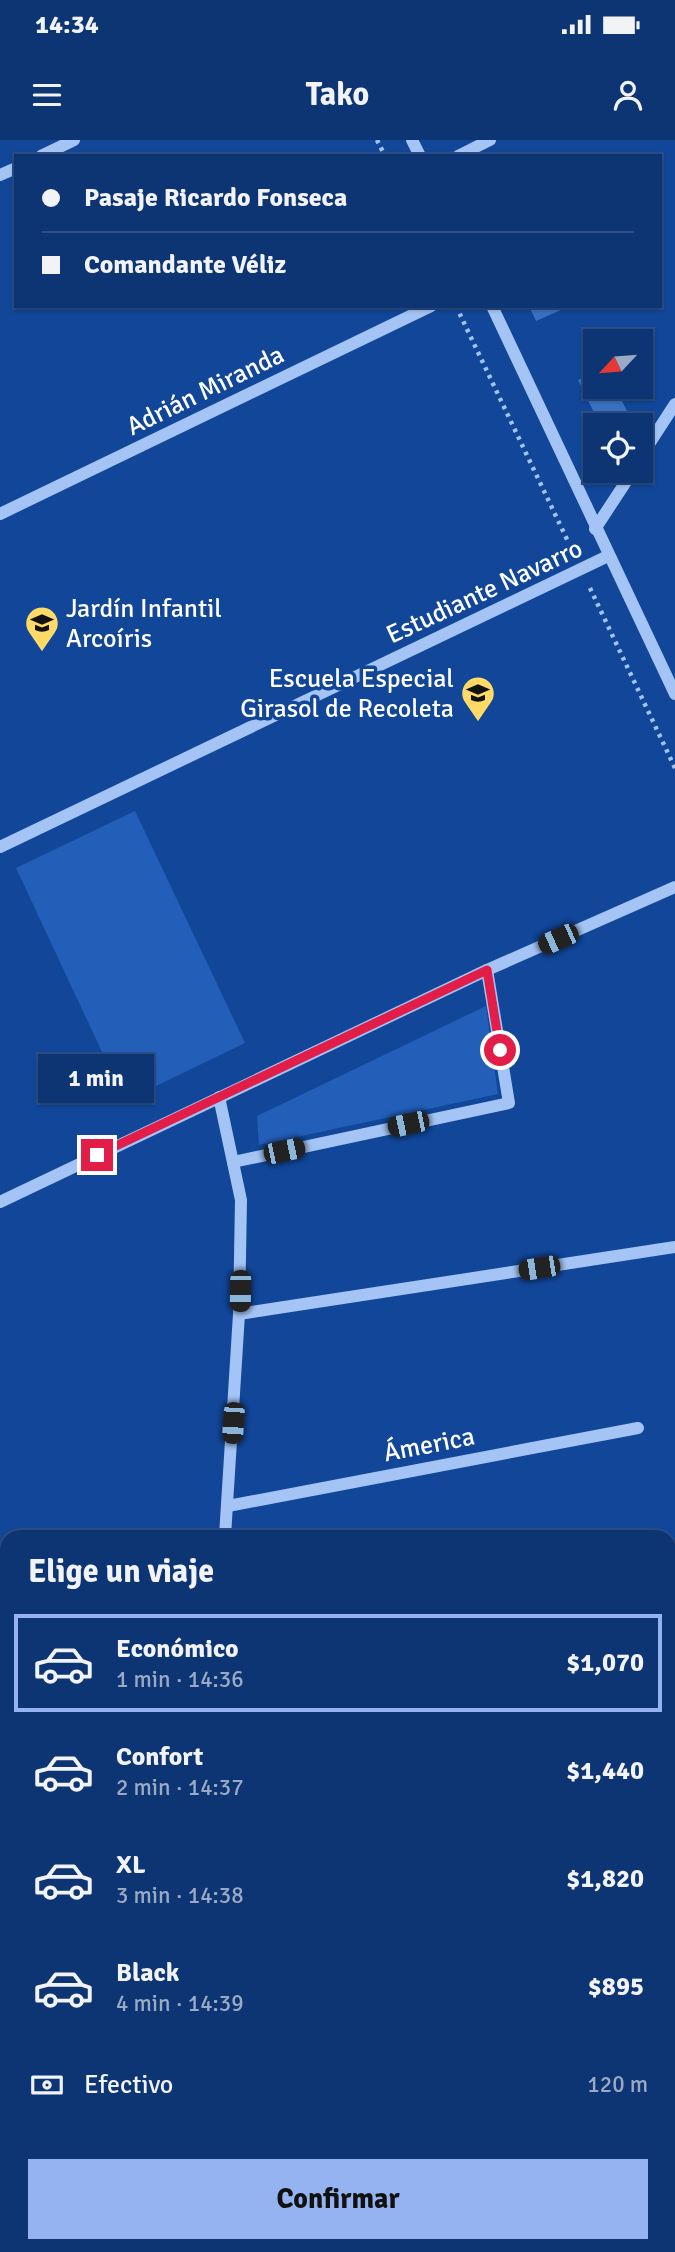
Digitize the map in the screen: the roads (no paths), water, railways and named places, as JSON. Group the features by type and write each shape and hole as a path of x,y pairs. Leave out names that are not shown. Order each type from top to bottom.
{"street":[{"path":"45,154 74,140"},
{"path":"462,154 490,140"},
{"name":"Adrián Miranda","path":"0,514 427,308"},
{"path":"493,308 675,694"},
{"path":"653,438 675,404"},
{"name":"Estudiante Navarro","path":"596,529 625,483"},
{"name":"Estudiante Navarro","path":"0,847 608,556"},
{"path":"0,1202 487,970 675,887"},
{"path":"233,1162 509,1103 487,970"},
{"path":"219,1097 242,1200 239,1314 226,1530"},
{"path":"239,1314 675,1247"},
{"name":"Ámerica","path":"228,1506 638,1428"}],"place":[{"name":"Jardín Infantil Arcoíris","path":"42,653"},
{"name":"Escuela Especial Girasol de Recoleta","path":"478,723"}]}
